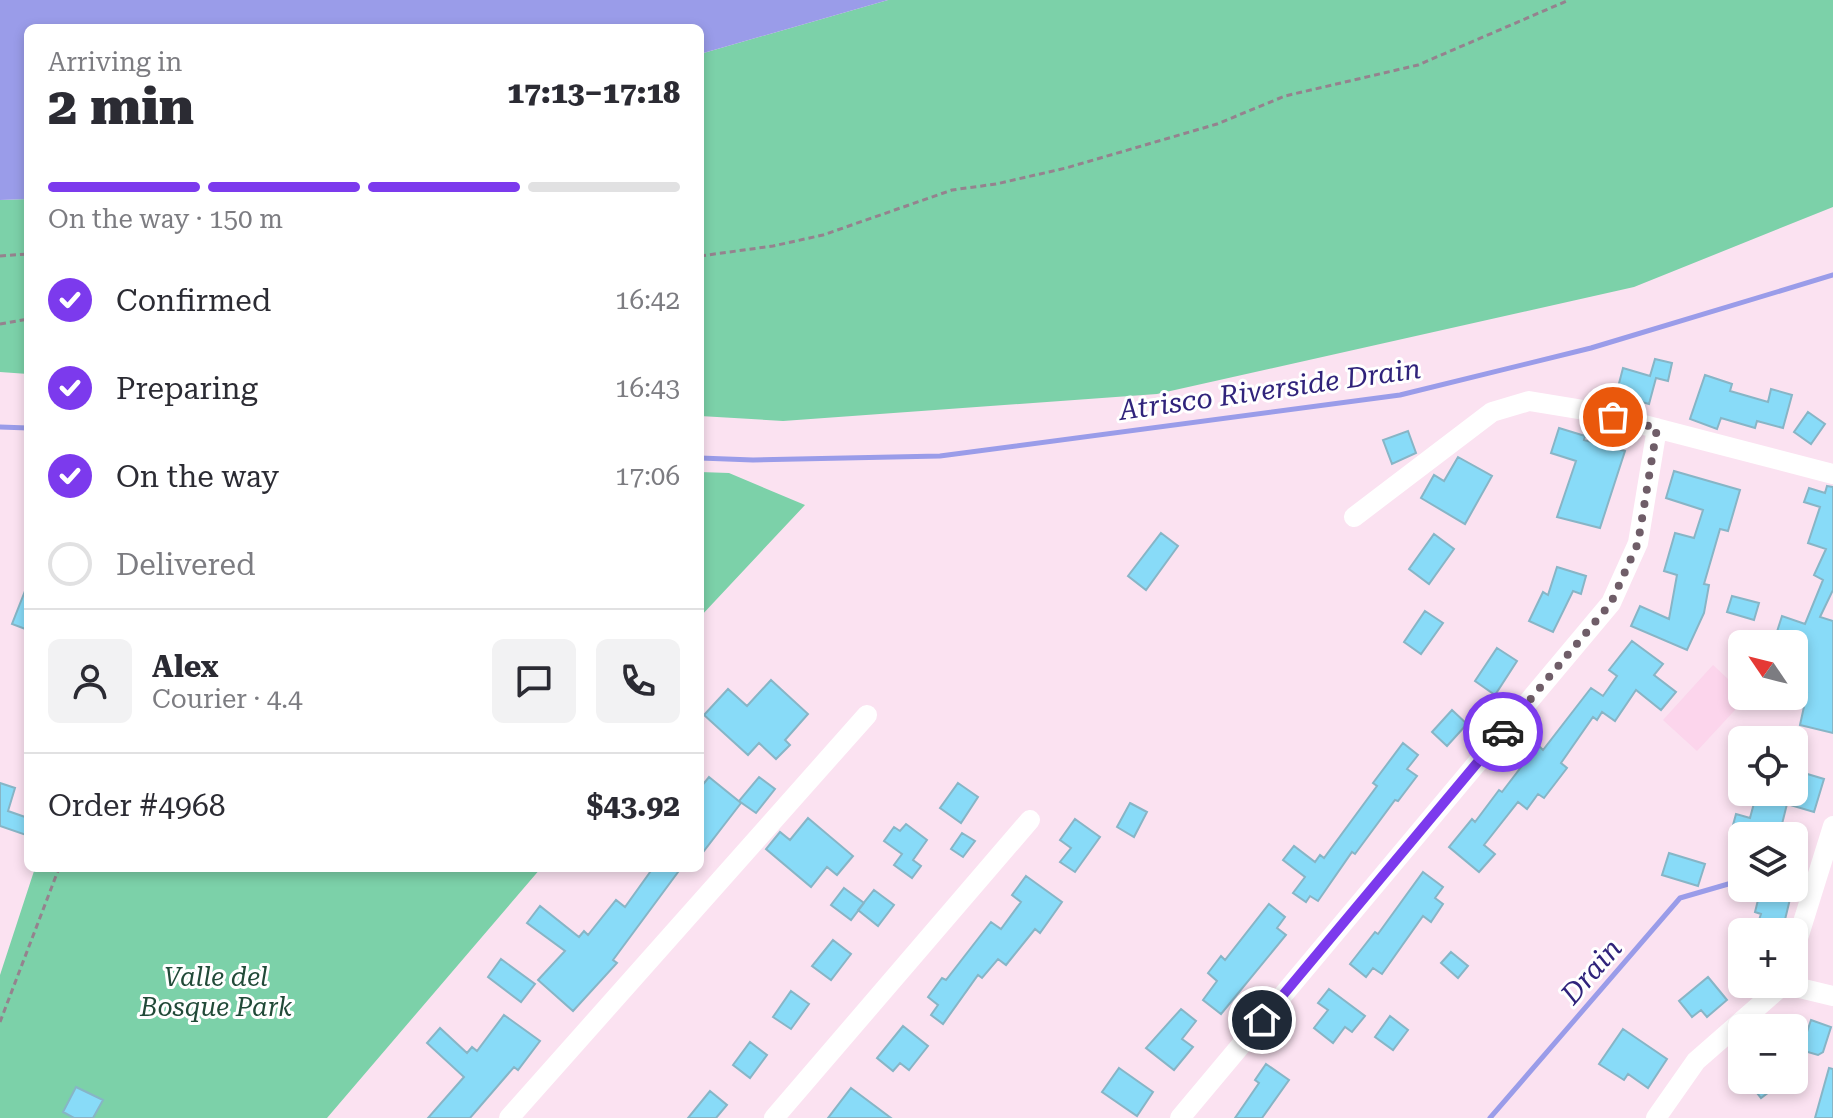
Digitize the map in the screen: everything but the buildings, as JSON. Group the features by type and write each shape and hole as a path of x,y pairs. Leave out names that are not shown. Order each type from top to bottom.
{"street":[{"path":"1354,517 1492,412 1529,401 1590,411 1833,474"},
{"path":"1180,1118 1611,603 1638,543 1657,428"},
{"path":"509,1118 867,715"},
{"path":"774,1118 1030,820"},
{"path":"1804,918 1833,826"},
{"path":"1808,990 1833,996"},
{"path":"1656,1118 1696,1061 1768,998"}],"path":[{"path":"704,255 823,235 952,190 996,184 1066,168 1217,124 1285,96 1418,65 1569,0"},
{"path":"0,256 24,254"},
{"path":"0,324 24,320"},
{"path":"0,1022 57,872"}],"shaded area":[{"path":"1713,665 1728,679 1728,710 1735,710 1697,751 1663,720"}],"green space":[{"path":"888,0 1833,0 1833,207 1634,287 1157,394 783,421 704,416 704,53"},
{"path":"24,199 24,374 0,372 0,200"},
{"path":"704,472 729,473 805,505 704,613"},
{"name":"Valle del Bosque Park","path":"34,872 538,872 327,1118 0,1118 0,975"}],"water":[{"path":"0,0 888,0 704,53 704,24 24,24 24,199 0,200"}],"waterway":[{"name":"Atrisco Riverside Drain","path":"704,458 940,456 1400,395 1591,348 1833,275"},
{"name":"Atrisco Riverside Drain","path":"0,427 24,428"},
{"name":"Drain","path":"1490,1118 1680,898 1728,884"}],"way so far":[{"path":"1503,732 1611,603 1638,543 1657,428 1613,417"}],"route":[{"path":"1262,1020 1503,732"}]}
